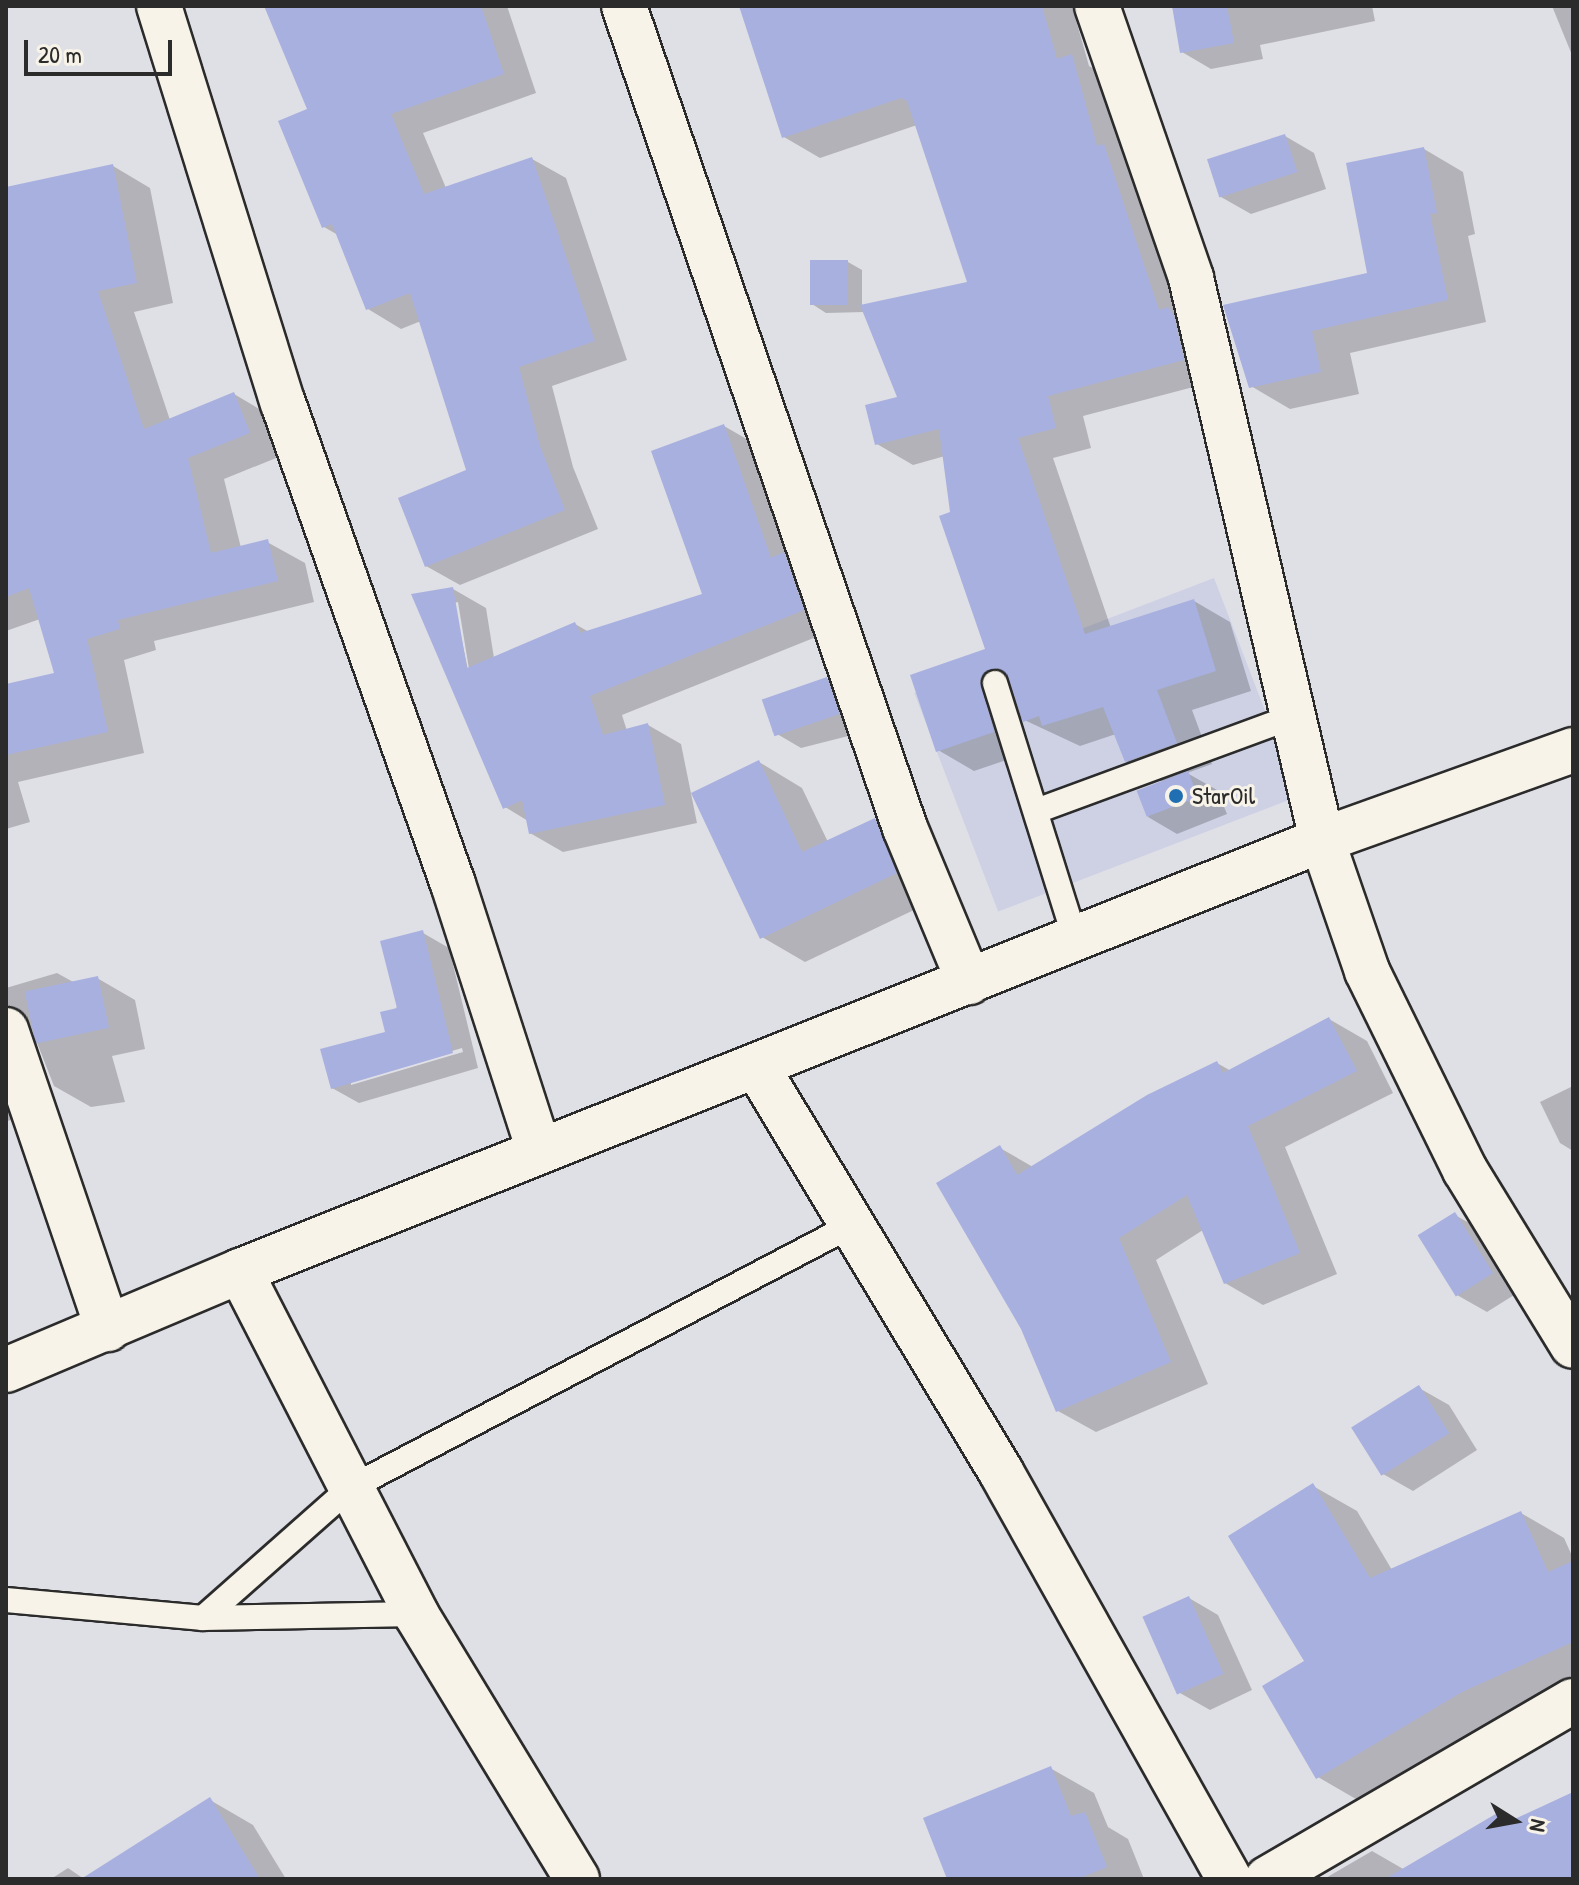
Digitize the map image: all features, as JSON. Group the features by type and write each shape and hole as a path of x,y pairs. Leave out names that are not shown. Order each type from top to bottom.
{"street":[{"path":"159,6 283,403 443,855 539,1150"},
{"path":"624,6 905,828 969,982"},
{"path":"1097,6 1191,278 1322,840 1367,971 1465,1170 1573,1346"},
{"path":"6,1370 539,1150 758,1069 1322,840 1573,750"},
{"path":"6,1030 108,1329"},
{"path":"758,1069 1001,1472 1229,1879"},
{"path":"240,1271 416,1614 577,1879"},
{"path":"1267,1879 1573,1701"}],"lane":[{"path":"995,683 1075,939"},
{"path":"1036,811 1294,716"},
{"path":"203,1618 350,1488 852,1225"},
{"path":"6,1600 203,1618 416,1614"}],"shaded area":[{"path":"1214,578 1298,796 998,911 914,693"}],"building":[{"path":"264,6 481,6 504,74 391,114 424,194 532,157 595,341 519,367 540,446 565,510 425,567 398,498 466,470 410,293 366,310 332,224 322,228 278,121 307,109"},
{"path":"739,6 1042,6 1057,59 1072,54 1097,146 1104,144 1159,310 1168,307 1174,316 1184,360 1048,396 1056,428 1018,438 1085,634 1194,599 1216,671 1157,690 1177,743 1125,762 1103,707 1042,726 1039,716 1023,722 1009,679 998,668 985,672 980,680 994,732 936,752 910,675 985,649 939,516 950,512 939,429 875,445 865,405 897,397 860,305 967,282 907,101 901,98 782,138"},
{"path":"1172,6 1227,6 1234,43 1180,53"},
{"path":"1285,134 1297,172 1219,197 1207,159"},
{"path":"1424,147 1437,213 1430,214 1448,300 1312,331 1321,372 1249,388 1223,305 1367,273 1346,163"},
{"path":"113,164 137,283 98,291 144,429 234,392 250,433 188,458 211,553 268,539 278,581 118,620 120,629 87,639 108,732 6,755 6,684 54,673 29,588 6,597 6,187"},
{"path":"810,260 848,260 848,305 810,305"},
{"path":"724,424 771,558 784,552 804,610 590,696 603,735 648,723 665,805 529,834 522,800 503,809 411,594 453,587 467,668 575,622 580,633 702,594 651,451"},
{"path":"827,677 840,714 774,736 762,699"},
{"path":"759,760 802,852 875,818 897,873 760,939 691,793"},
{"path":"1188,771 1198,797 1147,817 1137,791"},
{"path":"423,930 453,1053 331,1089 320,1049 385,1032 380,1012 397,1008 380,941"},
{"path":"98,976 109,1028 36,1043 25,992"},
{"path":"1329,1017 1357,1071 1248,1126 1300,1253 1224,1284 1187,1195 1119,1238 1171,1362 1056,1412 1021,1329 936,1183 1000,1145 1017,1175 1147,1095 1217,1061 1223,1073"},
{"path":"1455,1212 1493,1273 1456,1296 1418,1235"},
{"path":"1419,1385 1449,1433 1381,1476 1351,1427"},
{"path":"1313,1483 1370,1578 1521,1511 1548,1572 1573,1561 1573,1642 1462,1692 1316,1779 1262,1686 1304,1661 1228,1536"},
{"path":"1189,1596 1224,1674 1177,1694 1142,1617"},
{"path":"1051,1766 1071,1816 1085,1812 1107,1867 1078,1879 947,1879 923,1818"},
{"path":"1573,1792 1573,1879 1385,1879 1499,1812 1506,1823"},
{"path":"210,1797 260,1879 81,1879"}],"place":[{"name":"StarOil","path":"1176,796"}]}
